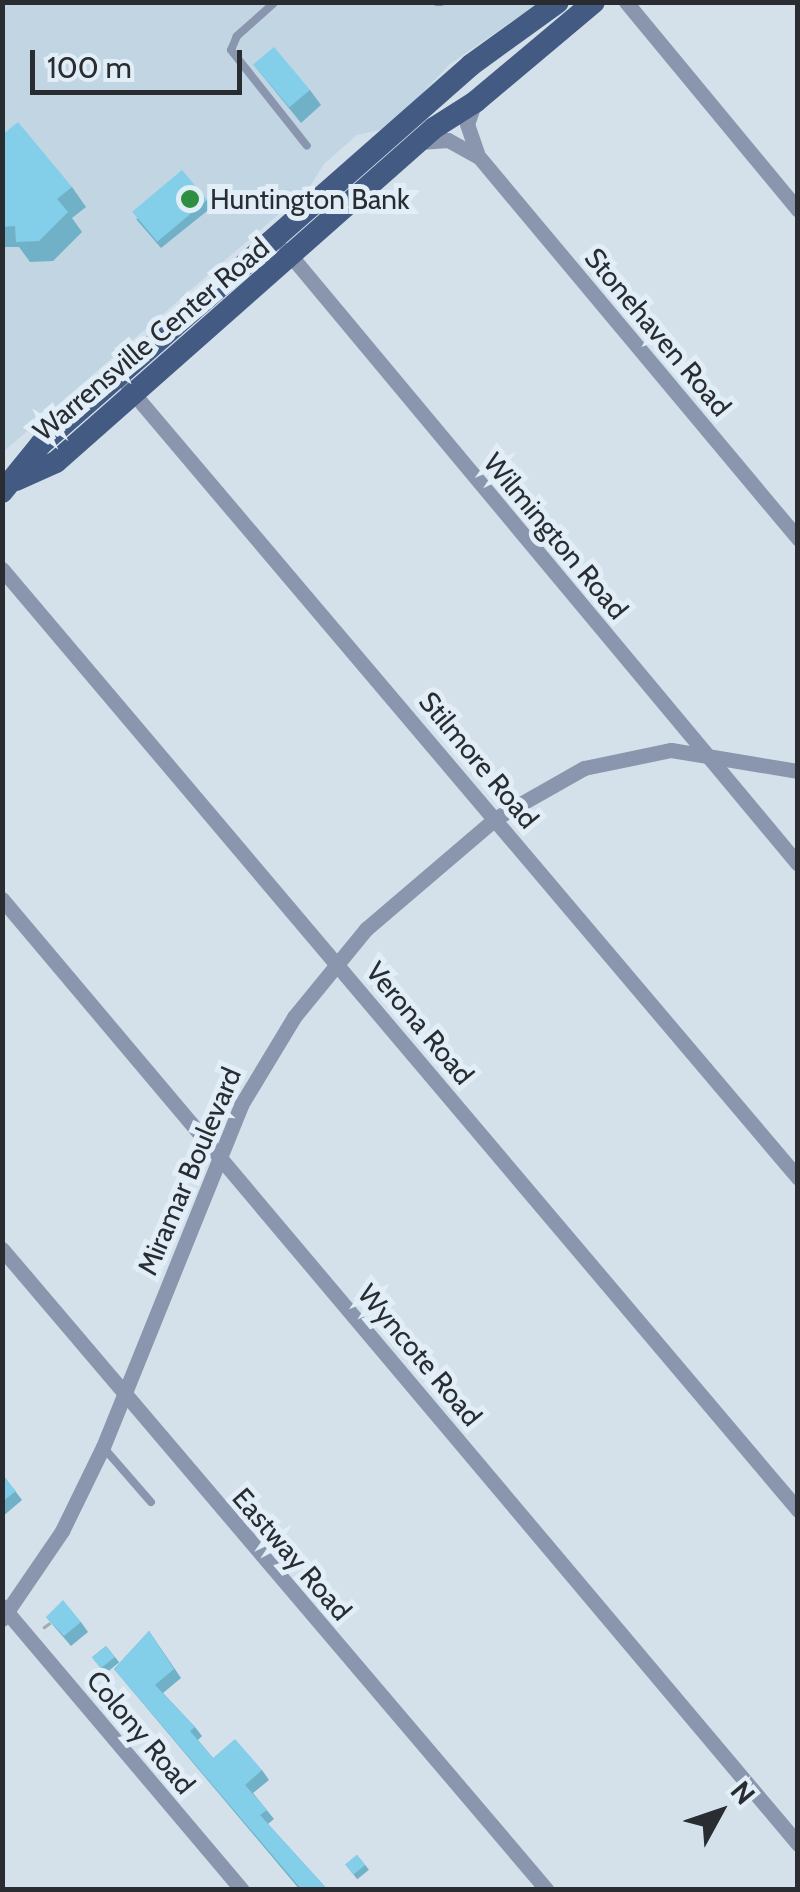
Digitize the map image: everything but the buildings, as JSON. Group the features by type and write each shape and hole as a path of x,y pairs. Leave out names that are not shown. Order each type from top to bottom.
{"main road":[{"name":"Warrensville Center Road","path":"285,248 471,65 558,2"},
{"name":"Warrensville Center Road","path":"8,487 56,462 127,385 285,248 417,142 475,102 594,2"}],"street":[{"path":"626,2 798,210"},
{"path":"475,102 468,124 479,157"},
{"path":"417,142 448,140 479,157"},
{"name":"Stonehaven Road","path":"479,157 798,538"},
{"name":"Wilmington Road","path":"285,248 798,864"},
{"name":"Stilmore Road","path":"127,385 798,1178"},
{"name":"Verona Road","path":"2,570 798,1510"},
{"name":"Miramar Boulevard","path":"4,1613 62,1531 104,1446 219,1153 269,1053 336,962 403,892 496,818 584,768 671,750 798,771"},
{"name":"Wyncote Road","path":"2,899 798,1844"},
{"name":"Eastway Road","path":"2,1250 547,1890"},
{"name":"Colony Road","path":"4,1613 242,1890"}],"lane":[{"path":"274,3 236,36 231,50 308,146"},
{"path":"104,1446 151,1502"}],"path":[{"path":"44,1628 54,1620"}],"shaded area":[{"path":"3,3 538,3 450,64 389,128 357,135 324,164 309,188 3,452"}],"place":[{"name":"Huntington Bank","path":"190,199"}]}
